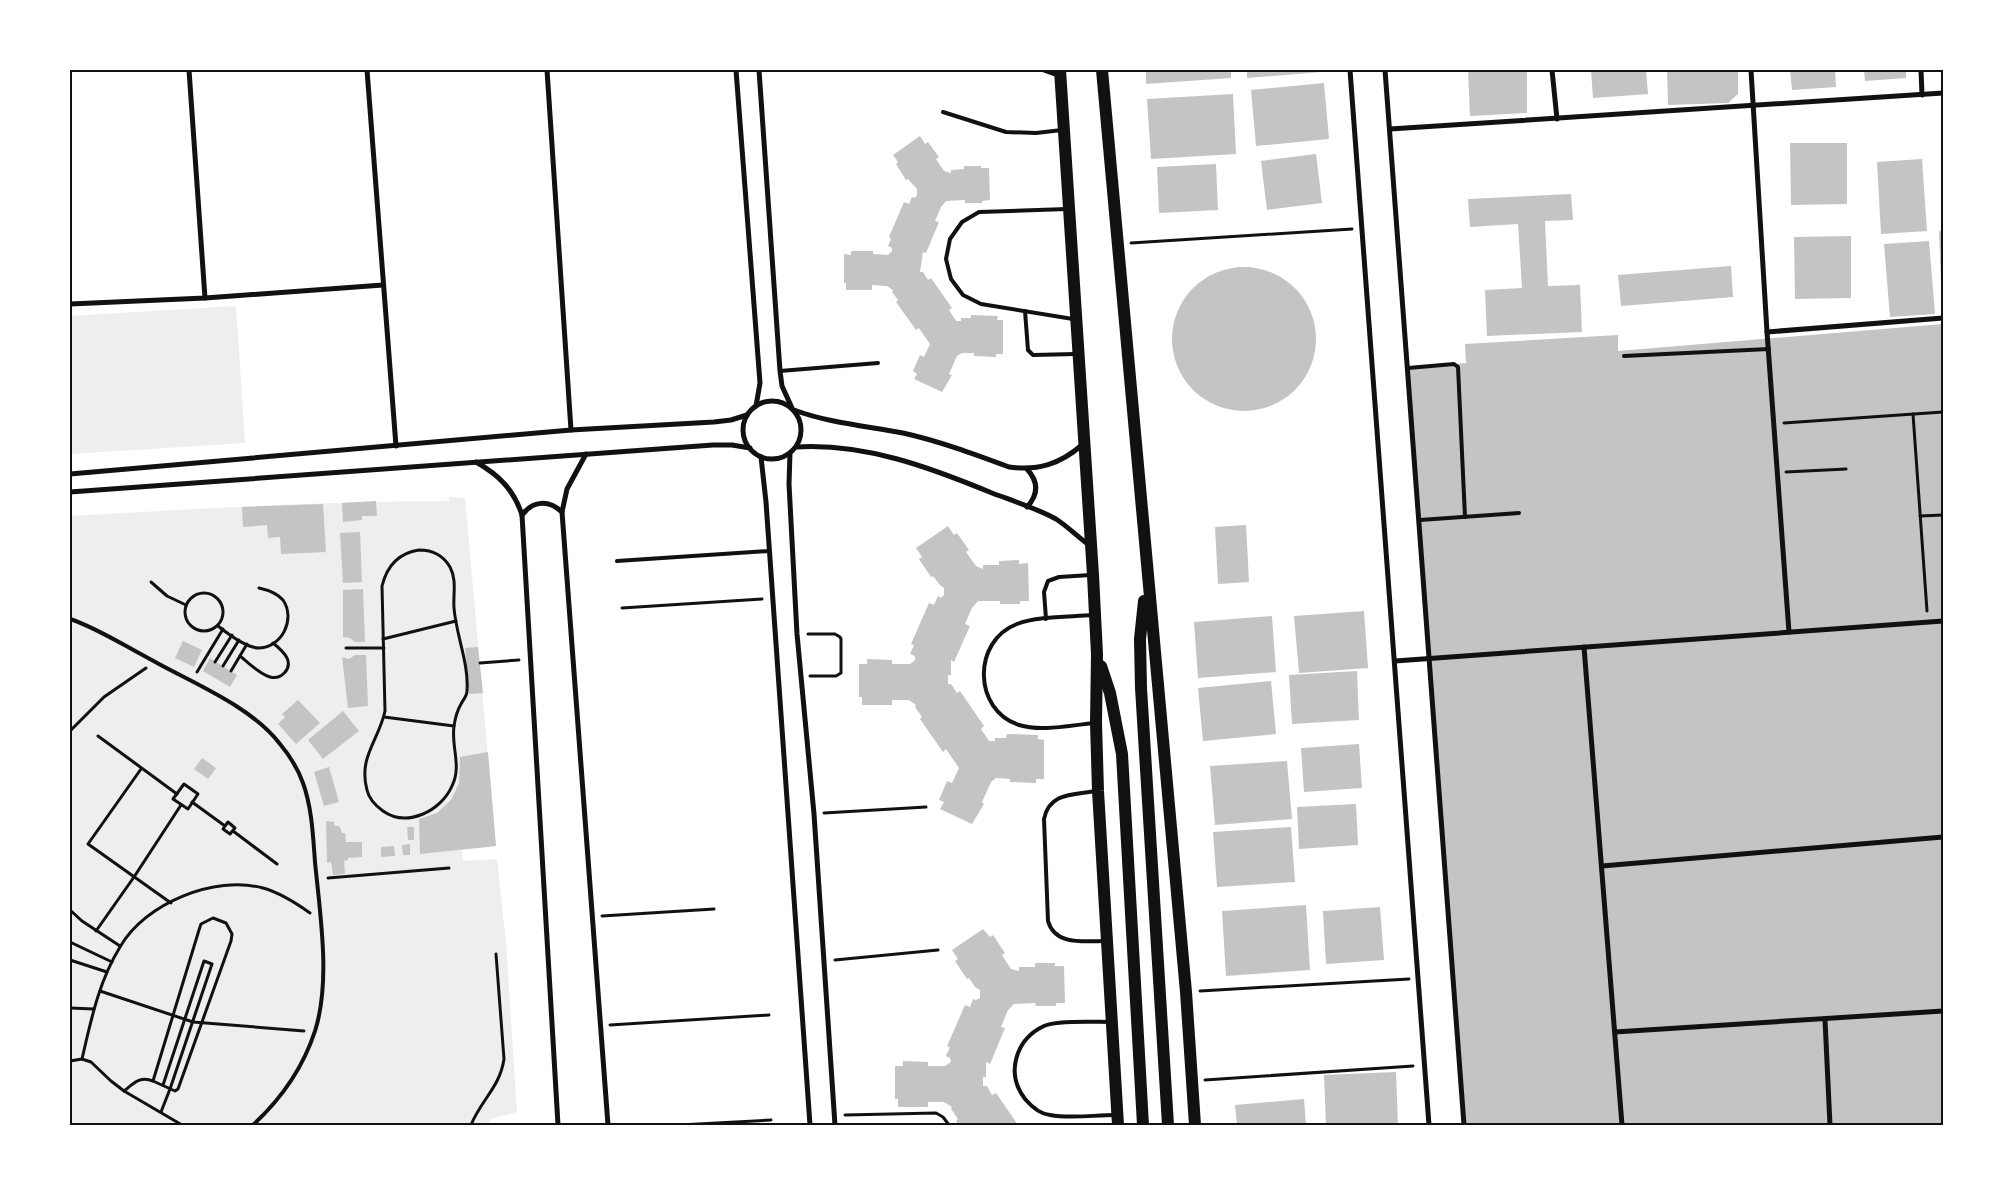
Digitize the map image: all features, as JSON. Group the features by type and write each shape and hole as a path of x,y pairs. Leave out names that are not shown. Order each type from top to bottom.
{"main road":[{"path":"1102,70 1116,244 1186,992 1195,1125"},
{"path":"1060,73 1093,575 1097,654 1096,723 1098,791 1117,1120"},
{"path":"1147,576 1140,661 1168,1125"},
{"path":"1097,654 1110,693 1122,754 1143,1125"}],"street":[{"path":"189,70 205,298"},
{"path":"366,70 396,446"},
{"path":"547,70 571,430"},
{"path":"736,70 760,383 756,406"},
{"path":"759,70 780,370 785,393 793,409 799,419 802,429 796,447 781,458 761,457 750,448 744,438 743,426 747,415 756,406 774,400 783,402 793,409 834,422 905,434 950,446 1008,467 1027,469 1050,465 1070,456 1085,443"},
{"path":"1350,70 1429,1125"},
{"path":"1385,70 1464,1125"},
{"path":"1552,70 1556,119"},
{"path":"1751,70 1768,349 1789,632"},
{"path":"1921,70 1922,95"},
{"path":"1390,129 1943,93"},
{"path":"70,304 205,298 383,285"},
{"path":"1767,332 1943,318"},
{"path":"70,474 571,430 722,422 747,415"},
{"path":"70,492 722,444 750,448"},
{"path":"796,447 835,448 899,458 929,467 1056,519 1091,548"},
{"path":"790,453 790,492 797,634 814,814 835,1125"},
{"path":"586,454 566,489 562,512 594,917 608,1125"},
{"path":"761,457 766,502 810,1125"},
{"path":"476,462 497,475 505,483 518,503 522,514 558,1125"},
{"path":"1027,469 1035,479 1036,485 1035,497 1028,507"},
{"path":"522,514 527,508 541,503 549,503 562,512"},
{"path":"1395,661 1943,621"},
{"path":"1584,647 1622,1125"},
{"path":"1602,866 1943,837"},
{"path":"1615,1032 1943,1011"},
{"path":"1825,1020 1830,1125"}],"lane":[{"path":"1043,70 1060,73"},
{"path":"943,112 1006,132 1036,133 1064,130"},
{"path":"1069,209 979,212 962,222 950,239 946,259 950,279 963,295 981,304 1076,319"},
{"path":"1025,311 1028,350 1030,353 1079,354"},
{"path":"1624,356 1768,349"},
{"path":"780,370 878,363"},
{"path":"1408,368 1454,364 1458,367 1465,517"},
{"path":"1420,520 1519,513"},
{"path":"616,561 769,551"},
{"path":"1046,619 1044,592 1048,581 1059,577 1093,575"},
{"path":"1095,615 1046,619 1016,624 998,636 986,654 983,675 987,696 1000,713 1018,724 1039,727 1096,723"},
{"path":"70,619 92,628 192,682 254,719 279,742 289,756 303,783 307,798 321,920 322,974 318,1017 315,1032 293,1078 280,1096 253,1125"},
{"path":"1098,791 1057,798 1046,809 1044,819 1048,921 1050,929 1063,940 1107,942"},
{"path":"1112,1022 1046,1024 1029,1035 1018,1051 1014,1071 1018,1090 1031,1106 1048,1115 1117,1120"}],"path":[{"path":"1116,244 1363,228"},
{"path":"1774,424 1943,412"},
{"path":"1913,414 1928,622"},
{"path":"1777,473 1846,469"},
{"path":"1920,516 1943,515"},
{"path":"411,551 432,551 447,562 454,578 456,621 465,664 467,694 457,713 454,726 457,767 452,786 440,803 422,814 404,818 395,817 378,808 367,792 365,769 370,746 384,717 384,648 381,594 384,575 395,559 411,551"},
{"path":"151,582 167,596 186,605"},
{"path":"218,626 239,640 256,648 265,647 273,643 285,631 288,615 282,599 276,594 259,588"},
{"path":"206,592 212,594 221,602 224,614 218,626 206,631 194,628 186,618 186,605 194,595 206,592"},
{"path":"622,608 773,598"},
{"path":"383,639 456,621"},
{"path":"192,682 222,629"},
{"path":"797,634 835,634 841,639 842,671 838,675 801,676"},
{"path":"215,662 232,635"},
{"path":"223,666 239,640"},
{"path":"240,656 261,672 270,677 277,677 284,674 288,667 288,659 273,643"},
{"path":"231,671 247,644"},
{"path":"346,648 384,648"},
{"path":"480,663 531,659"},
{"path":"70,731 104,697 155,662"},
{"path":"384,717 454,726"},
{"path":"98,736 177,794"},
{"path":"141,769 88,844 171,903"},
{"path":"184,784 198,794 192,802 188,809 173,799 184,784"},
{"path":"192,802 225,826 228,822 235,828 233,831 277,864"},
{"path":"96,931 182,805"},
{"path":"814,814 926,807"},
{"path":"317,879 449,868"},
{"path":"82,1059 100,991 120,946 142,920 171,903 211,887 237,884 263,888 289,899 321,920"},
{"path":"594,917 714,909"},
{"path":"70,910 96,931 120,946"},
{"path":"124,1091 137,1080 146,1079 176,1091 178,1089 232,934 226,923 219,919 213,918 201,924 153,1081"},
{"path":"70,942 112,962"},
{"path":"825,962 938,950"},
{"path":"471,1125 476,1113 496,1086 504,1059 496,954"},
{"path":"70,960 107,972"},
{"path":"161,1112 212,964 204,961 163,1086"},
{"path":"1186,992 1419,978"},
{"path":"100,991 173,1017 201,1024 315,1032"},
{"path":"70,1008 94,1009"},
{"path":"602,1025 769,1015"},
{"path":"70,1061 82,1059 92,1062 124,1091 182,1125"},
{"path":"1192,1081 1425,1065"},
{"path":"835,1116 936,1113 943,1117 949,1125"},
{"path":"679,1125 771,1120"}],"shaded area":[{"path":"236,306 245,443 70,454 70,316"},
{"path":"449,497 465,498 496,846 462,850 463,861 497,859 506,942 517,1112 490,1119 490,1125 70,1125 70,516 306,504 449,501"}],"building":[{"path":"1146,70 1231,70 1231,78 1146,84"},
{"path":"1247,70 1322,70 1322,72 1247,78"},
{"path":"1468,70 1527,70 1527,113 1470,116"},
{"path":"1591,70 1646,70 1648,94 1593,98"},
{"path":"1667,70 1738,70 1738,94 1728,103 1668,105"},
{"path":"1790,70 1835,70 1836,87 1792,90"},
{"path":"1864,70 1906,70 1906,78 1865,81"},
{"path":"1324,83 1329,139 1256,146 1251,90"},
{"path":"1233,94 1236,154 1151,159 1147,99"},
{"path":"920,136 925,144 928,142 939,157 936,159 944,171 951,173 951,170 964,169 964,166 989,168 990,200 982,201 982,203 965,203 965,200 946,201 935,221 939,222 926,253 923,252 920,272 923,272 928,280 931,278 952,308 949,310 956,321 961,321 961,318 971,318 971,315 998,316 997,320 1003,320 1003,354 996,354 996,357 974,356 974,353 962,353 957,356 949,374 952,375 942,392 914,379 917,374 913,371 920,355 924,357 930,344 919,328 916,330 896,302 898,300 892,292 893,290 887,286 872,285 872,290 846,290 846,283 844,283 844,254 851,255 851,251 873,251 873,254 888,255 892,251 892,248 888,246 891,239 889,237 904,202 909,204 912,197 917,196 917,189 908,179 906,180 893,155"},
{"path":"1790,143 1847,143 1847,204 1791,205"},
{"path":"1316,154 1322,203 1267,210 1261,161"},
{"path":"1922,159 1927,231 1881,234 1877,162"},
{"path":"1941,163 1943,163 1943,186 1941,186"},
{"path":"1216,164 1218,210 1159,213 1157,167"},
{"path":"1571,194 1573,220 1545,221 1548,286 1580,285 1582,332 1487,336 1485,290 1522,288 1518,224 1470,227 1468,199"},
{"path":"1939,231 1943,231 1943,284 1941,284"},
{"path":"1851,236 1851,298 1795,299 1794,237"},
{"path":"1929,241 1935,314 1890,317 1884,244"},
{"path":"1731,266 1733,297 1621,306 1618,275"},
{"path":"1244,267 1272,272 1295,288 1311,311 1316,339 1311,367 1295,390 1272,406 1244,411 1216,406 1193,390 1177,367 1172,339 1177,311 1193,288 1216,272"},
{"path":"1943,324 1943,1125 1464,1125 1408,368 1466,363 1465,344 1618,335 1618,351"},
{"path":"376,501 377,516 362,516 362,520 343,522 342,503"},
{"path":"323,504 326,552 281,554 280,537 268,538 267,525 243,527 242,507"},
{"path":"1246,525 1249,582 1218,584 1215,527"},
{"path":"948,526 954,535 957,533 969,550 966,552 976,566 983,569 983,565 999,565 999,561 1019,560 1019,564 1028,563 1029,601 1020,601 1020,604 1000,604 1000,601 978,601 972,608 965,624 970,626 954,662 951,660 951,675 948,675 948,684 951,684 957,693 960,691 984,726 981,729 989,741 995,741 995,738 1006,738 1007,734 1038,735 1038,739 1044,740 1044,779 1036,779 1036,783 1010,782 1010,779 996,778 991,782 982,802 984,804 972,824 940,809 944,802 939,800 947,781 952,783 959,768 946,749 943,752 920,719 922,717 915,707 916,705 909,700 892,700 892,705 862,705 862,697 859,697 859,664 867,664 867,659 892,660 892,664 910,664 915,660 915,656 910,654 914,645 911,644 929,603 934,605 938,596 941,598 944,595 944,588 933,576 931,577 919,559 922,557 916,548"},
{"path":"360,532 362,582 343,583 340,533"},
{"path":"363,589 365,642 355,642 350,638 343,637 343,590"},
{"path":"1364,611 1368,668 1299,673 1294,616"},
{"path":"1272,616 1276,672 1198,678 1194,622"},
{"path":"183,641 202,650 194,667 175,658"},
{"path":"478,647 483,693 469,694 465,648"},
{"path":"355,655 366,655 368,706 348,708 342,657 349,659"},
{"path":"210,658 237,675 230,687 203,671"},
{"path":"1357,671 1359,720 1292,724 1289,675"},
{"path":"1271,681 1276,734 1203,741 1198,688"},
{"path":"298,700 320,723 296,744 278,724 285,717 282,714"},
{"path":"343,711 359,731 323,759 308,740"},
{"path":"1359,744 1362,788 1304,792 1301,748"},
{"path":"488,752 496,846 420,854 419,819 437,813 451,800 459,783 460,757"},
{"path":"202,758 216,768 208,779 194,769"},
{"path":"1287,761 1292,819 1215,825 1210,766"},
{"path":"329,767 339,802 324,806 314,772"},
{"path":"1356,804 1358,845 1299,849 1297,807"},
{"path":"326,821 334,822 334,825 340,827 342,833 345,833 346,842 362,842 362,857 348,858 348,860 344,861 345,874 333,875 331,862 327,863"},
{"path":"407,827 414,827 414,840 408,840"},
{"path":"1291,827 1295,882 1217,887 1213,832"},
{"path":"410,844 410,855 403,855 402,845"},
{"path":"394,846 395,856 381,857 381,847"},
{"path":"1306,905 1310,970 1226,976 1222,911"},
{"path":"1380,907 1384,960 1326,964 1323,911"},
{"path":"983,929 990,937 993,935 1005,953 1002,955 1011,969 1019,971 1019,967 1035,967 1035,963 1055,963 1055,966 1064,966 1065,1003 1056,1003 1056,1006 1036,1006 1035,1003 1014,1004 1008,1010 1001,1027 1005,1028 990,1064 986,1062 986,1077 983,1077 983,1086 987,1086 992,1095 996,1093 1018,1125 959,1125 956,1121 958,1119 951,1109 952,1107 944,1102 928,1102 928,1107 898,1107 898,1099 895,1099 895,1066 903,1066 903,1061 928,1062 928,1066 945,1066 951,1062 950,1058 946,1056 950,1047 947,1046 965,1005 970,1007 973,999 980,998 980,990 975,987 969,978 967,979 955,961 958,959 952,950"},
{"path":"1396,1072 1398,1125 1326,1125 1324,1075"},
{"path":"1304,1099 1306,1125 1237,1125 1235,1105"}]}
